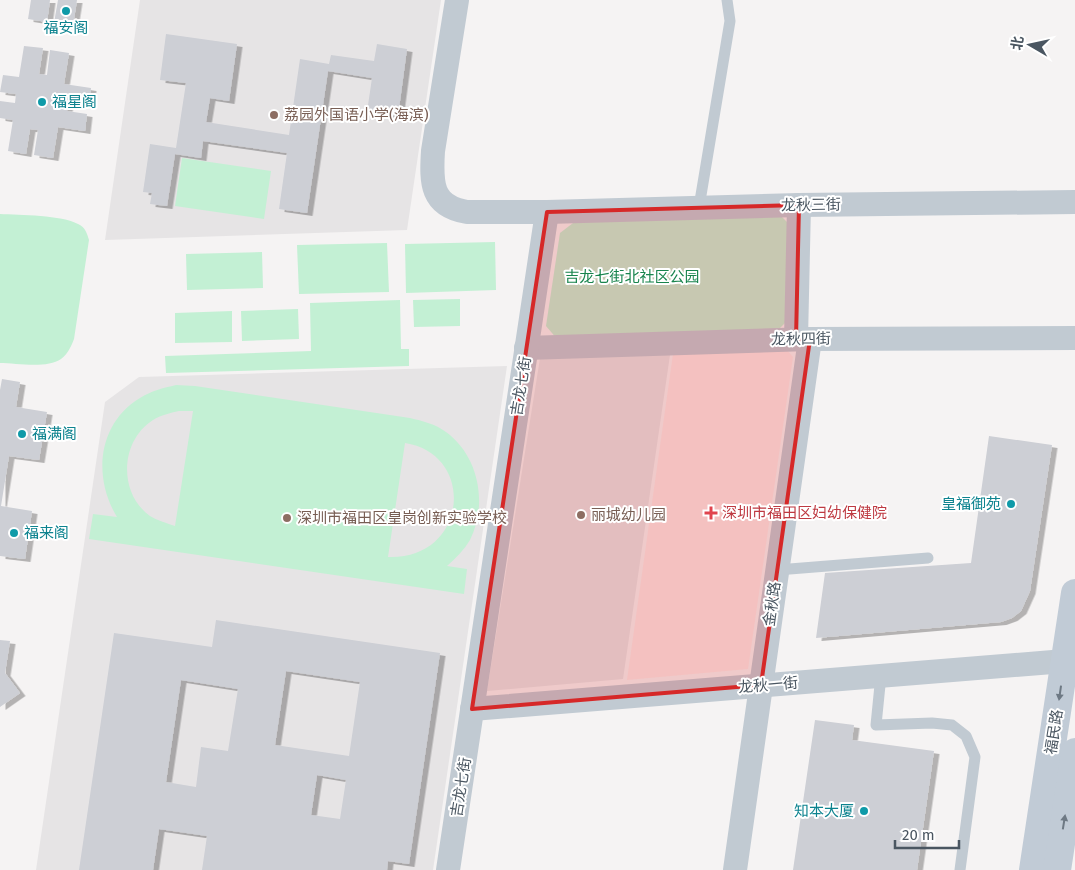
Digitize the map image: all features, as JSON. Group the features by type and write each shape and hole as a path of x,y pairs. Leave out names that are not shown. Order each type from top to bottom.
{"main road":[{"name":"福民路","path":"1033,870 1075,593"},
{"name":"福民路","path":"1057,870 1075,752"}],"street":[{"path":"457,0 433,151 432,168 436,193 441,202 449,207 467,212 546,212"},
{"name":"龙秋三街","path":"546,212 799,205 1075,202"},
{"name":"金秋路","path":"735,870 777,570 803,339 799,205"},
{"name":"吉龙七街","path":"448,870 546,212"},
{"name":"龙秋四街","path":"526,348 803,339 1075,338"},
{"name":"龙秋一街","path":"472,709 1065,661"}],"lane":[{"path":"699,207 730,21 727,0"},
{"path":"777,570 928,558"},
{"path":"881,675 876,725 932,723 952,725 966,736 976,757 960,870"}],"highlighted area":[{"path":"799,205 796,339 810,339 761,685 472,709 547,212"}],"shaded area":[{"name":"荔园外国语小学(海滨)","path":"140,0 441,0 407,230 105,240"},
{"name":"深圳市福田区妇幼保健院","path":"782,344 793,357 748,669 627,680 674,347"},
{"name":"丽城幼儿园","path":"671,348 623,679 487,691 541,352"},
{"name":"深圳市福田区皇岗创新实验学校","path":"507,366 433,870 36,870 105,402 139,377"}],"green space":[{"path":"182,158 271,171 264,219 175,206"},
{"name":"吉龙七街北社区公园","path":"778,213 793,228 792,316 777,331 558,340 546,326 560,233 577,220"},
{"path":"0,214 40,216 71,221 84,229 89,240 74,339 65,355 55,362 40,365 0,363"},
{"path":"495,242 496,290 406,293 405,244"},
{"path":"387,243 389,292 299,294 297,245"},
{"path":"262,252 263,288 187,290 186,254"},
{"path":"460,299 460,326 414,327 413,300"},
{"path":"400,300 401,349 409,349 409,366 166,373 165,356 311,351 310,303"},
{"path":"298,309 299,339 242,341 241,311"},
{"path":"232,311 232,342 175,343 175,313"},
{"path":"176,385 195,386 410,418 442,429 457,442 466,454 473,467 479,496 475,526 470,540 460,554 447,566 467,569 464,594 89,539 93,514 117,517 109,502 104,486 102,469 107,437 115,422 126,409 140,398","holes":["179,411 193,411 175,526 153,518 140,506 132,494 128,481 127,467 134,441 142,429 156,418","405,443 428,451 444,466 452,485 454,505 448,525 435,542 415,553 388,557"]}],"building":[{"name":"福安阁","path":"31,0 50,0 47,22 28,19"},
{"name":"福安阁","path":"58,0 77,0 73,25 54,23"},
{"path":"166,34 237,44 229,101 210,98 206,122 289,135 300,59 329,64 331,55 374,61 377,44 407,49 398,116 367,112 372,78 328,71 307,213 279,209 287,153 203,141 201,158 175,154 167,206 150,204 152,193 143,192 150,144 176,148 186,83 160,80"},
{"name":"福星阁","path":"24,46 43,48 39,74 47,75 50,50 69,53 64,84 91,88 89,105 68,102 67,111 87,114 85,131 58,127 53,158 34,155 38,130 30,129 26,154 8,151 13,120 0,118 0,101 15,103 16,94 0,92 3,75 19,77"},
{"name":"福满阁","path":"2,379 20,382 16,407 47,412 39,460 9,456 1,506 32,511 25,559 0,556 0,390"},
{"name":"皇福御苑","path":"989,436 1052,445 1030,591 1021,611 1012,618 1001,622 816,638 825,573 971,563"},
{"path":"216,620 440,653 409,864 388,861 387,870 202,870 207,836 159,829 153,870 79,870 114,633 212,647","holes":["286,671 360,682 349,756 275,745","181,680 238,689 228,751 201,747 196,787 166,782","317,775 346,780 340,819 311,815"]},
{"path":"0,640 10,641 5,673 20,693 0,707"},
{"name":"知本大厦","path":"815,720 854,725 852,740 934,751 917,870 793,870"}],"place":[{"name":"福安阁","path":"66,11"},
{"name":"福星阁","path":"42,102"},
{"name":"荔园外国语小学(海滨)","path":"274,115"},
{"name":"福满阁","path":"22,434"},
{"name":"皇福御苑","path":"1011,504"},
{"name":"深圳市福田区妇幼保健院","path":"711,513"},
{"name":"丽城幼儿园","path":"581,515"},
{"name":"深圳市福田区皇岗创新实验学校","path":"287,518"},
{"name":"福来阁","path":"14,533"},
{"name":"知本大厦","path":"864,811"}]}
